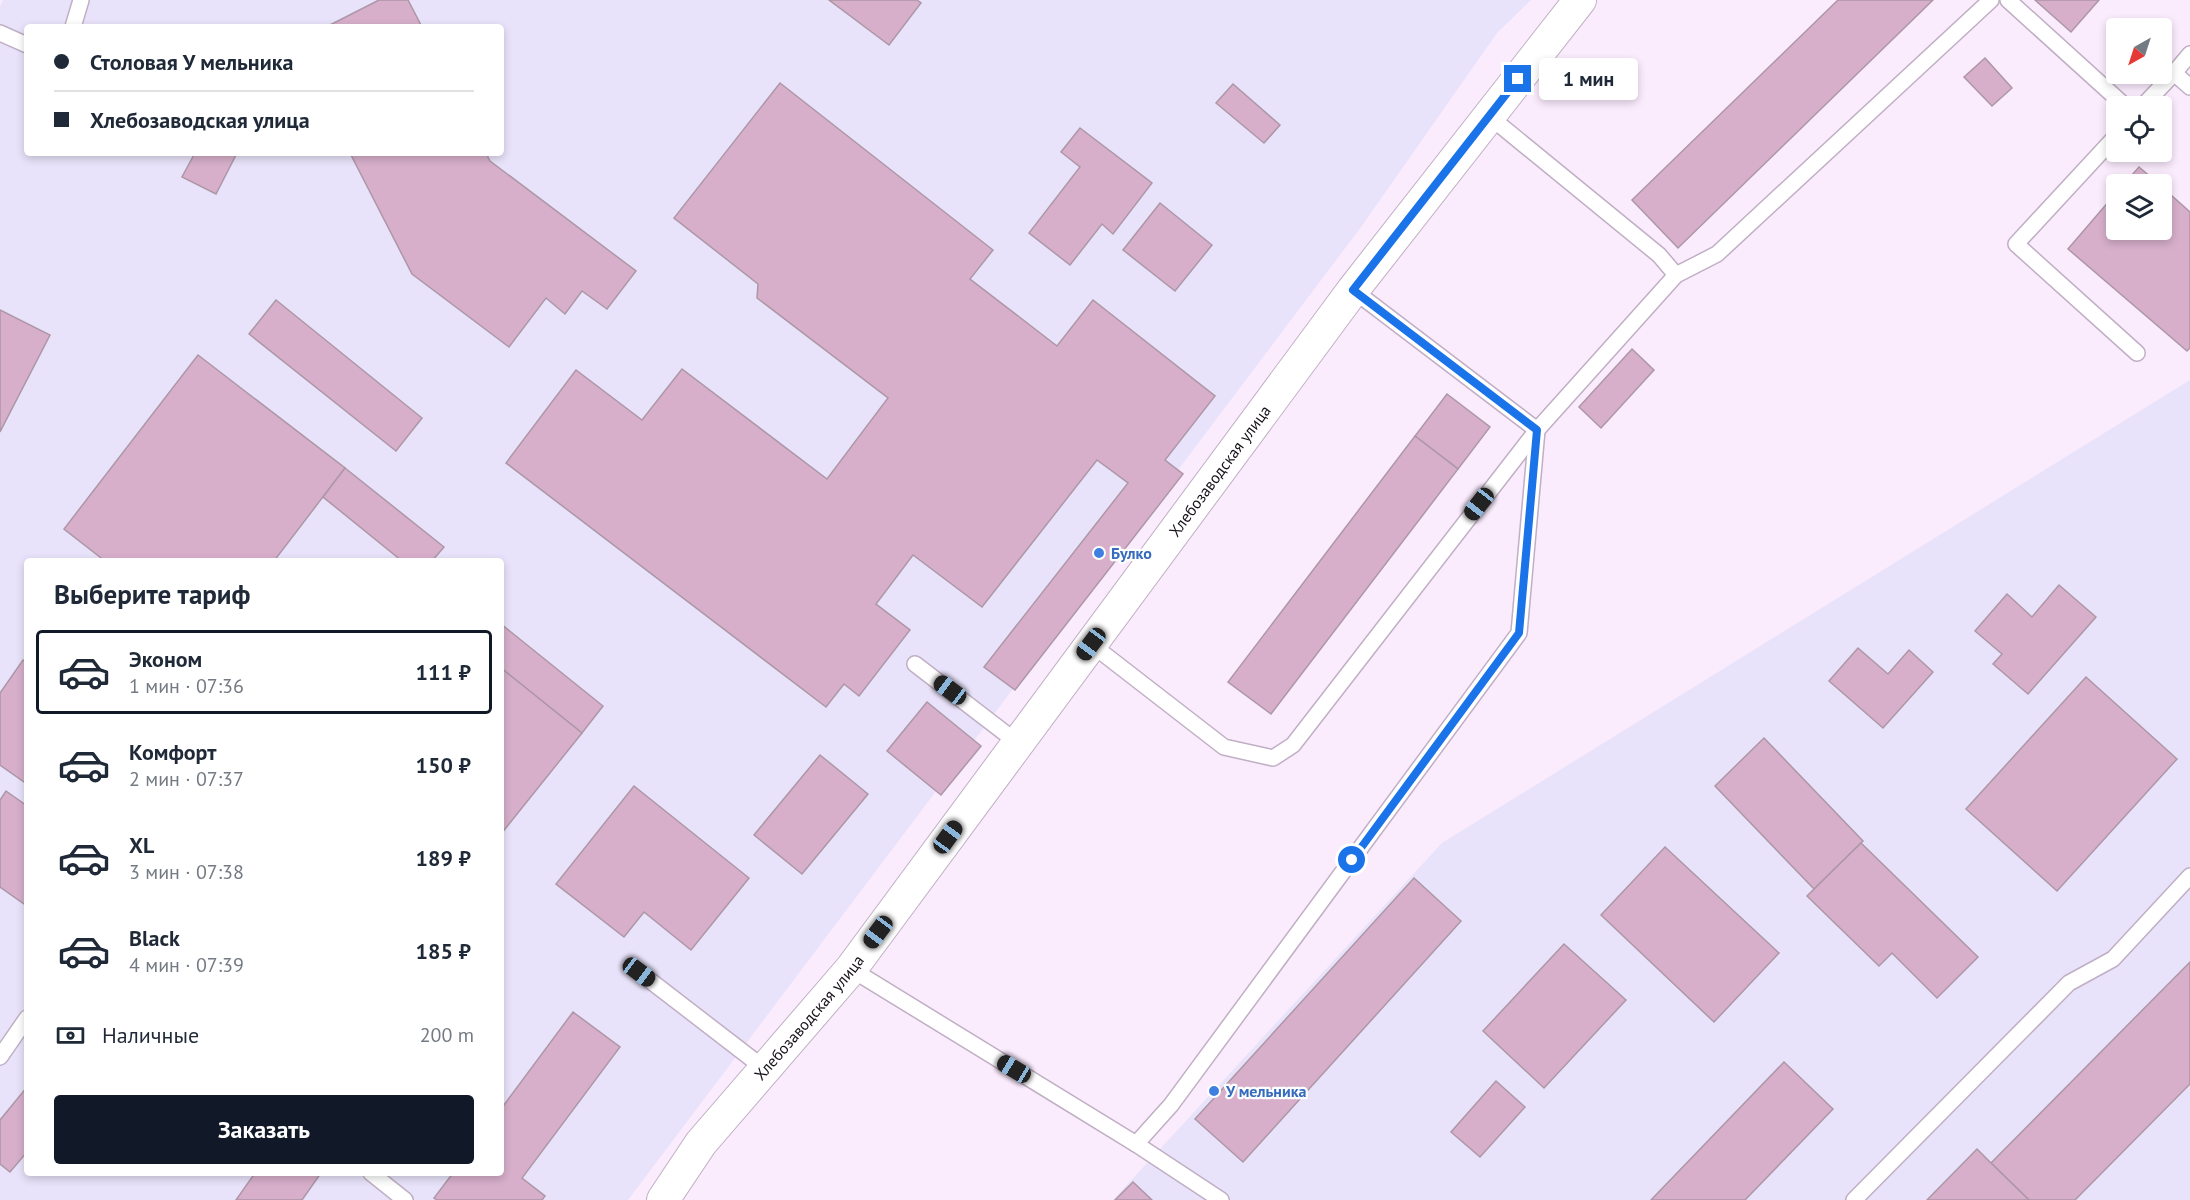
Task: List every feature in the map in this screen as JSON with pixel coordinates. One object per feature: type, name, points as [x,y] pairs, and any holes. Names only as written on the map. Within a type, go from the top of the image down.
[{"type":"street","name":"Хлебозаводская улица","points":[[663,1200],[701,1143],[850,969],[1353,290],[1580,0]]},
{"type":"lane","points":[[74,24],[81,0]]},
{"type":"lane","points":[[1091,644],[1224,747],[1273,758],[1293,746],[1537,430],[1676,275],[1717,254],[1991,0]]},
{"type":"lane","points":[[2008,0],[2114,96]]},
{"type":"lane","points":[[0,33],[24,44]]},
{"type":"lane","points":[[2152,96],[2190,54]]},
{"type":"lane","points":[[2174,73],[2190,87]]},
{"type":"lane","points":[[1489,116],[1659,255],[1676,275]]},
{"type":"lane","points":[[2106,147],[2016,243],[2137,353]]},
{"type":"lane","points":[[1353,290],[1537,430]]},
{"type":"lane","points":[[1136,1144],[1172,1105],[1519,633],[1537,430]]},
{"type":"lane","points":[[915,664],[1018,743]]},
{"type":"lane","points":[[1854,1200],[2069,983],[2113,959],[2190,876]]},
{"type":"lane","points":[[850,969],[1136,1144],[1221,1200]]},
{"type":"lane","points":[[639,972],[765,1069]]},
{"type":"lane","points":[[0,1057],[24,1022]]},
{"type":"lane","points":[[374,1176],[405,1200]]},
{"type":"shaded area","points":[[3,0],[1531,0],[1497,33],[1361,227],[628,1200],[0,1200],[0,6]]},
{"type":"shaded area","points":[[2190,380],[2190,1200],[1113,1200],[1442,843]]},
{"type":"building","points":[[379,0],[408,0],[420,24],[332,24]]},
{"type":"building","points":[[829,0],[917,0],[921,3],[889,45]]},
{"type":"building","points":[[1838,0],[1933,0],[1678,248],[1632,200]]},
{"type":"building","points":[[2035,0],[2099,0],[2071,32]]},
{"type":"building","points":[[1985,58],[2012,88],[1992,106],[1964,77]]},
{"type":"building","points":[[780,83],[993,250],[970,279],[1057,346],[1093,300],[1215,396],[1165,460],[1183,474],[1015,690],[984,667],[1128,483],[1097,460],[982,607],[913,555],[876,604],[910,630],[859,696],[844,684],[826,707],[506,463],[576,370],[642,420],[682,369],[827,479],[888,398],[757,298],[758,284],[674,218]]},
{"type":"building","points":[[1233,84],[1280,125],[1264,143],[1216,103]]},
{"type":"building","points":[[1080,128],[1152,183],[1113,234],[1102,224],[1070,265],[1029,233],[1080,167],[1061,152]]},
{"type":"building","points":[[193,156],[235,156],[216,194],[182,177]]},
{"type":"building","points":[[352,156],[488,156],[490,161],[636,271],[607,309],[582,291],[565,314],[546,298],[509,347],[412,274]]},
{"type":"building","points":[[2139,167],[2147,174],[2133,174]]},
{"type":"building","points":[[2172,196],[2190,212],[2190,348],[2187,351],[2068,249],[2106,205],[2106,240],[2172,240]]},
{"type":"building","points":[[1160,203],[1212,245],[1175,291],[1123,250]]},
{"type":"building","points":[[276,300],[422,418],[396,451],[249,334]]},
{"type":"building","points":[[0,310],[50,335],[0,432]]},
{"type":"building","points":[[1632,349],[1654,370],[1601,428],[1579,407]]},
{"type":"building","points":[[198,355],[345,468],[276,558],[101,558],[64,529]]},
{"type":"building","points":[[1447,394],[1490,427],[1458,469],[1415,436]]},
{"type":"building","points":[[1415,436],[1458,469],[1271,714],[1228,682]]},
{"type":"building","points":[[345,468],[444,547],[435,558],[398,558],[323,497]]},
{"type":"building","points":[[2059,585],[2096,617],[2028,694],[1993,664],[2002,654],[1975,631],[2007,594],[2032,617]]},
{"type":"building","points":[[504,626],[603,706],[582,733],[504,670]]},
{"type":"building","points":[[1858,648],[1888,674],[1909,650],[1933,672],[1883,728],[1829,681]]},
{"type":"building","points":[[23,660],[24,782],[0,765],[0,693]]},
{"type":"building","points":[[504,670],[582,733],[504,830]]},
{"type":"building","points":[[2086,677],[2177,759],[2057,891],[1966,809]]},
{"type":"building","points":[[927,702],[981,746],[941,795],[887,751]]},
{"type":"building","points":[[1764,738],[1863,841],[1814,889],[1715,786]]},
{"type":"building","points":[[820,755],[868,794],[802,874],[754,835]]},
{"type":"building","points":[[634,786],[749,878],[691,950],[644,912],[624,937],[556,884]]},
{"type":"building","points":[[6,791],[24,804],[24,904],[0,887],[0,800]]},
{"type":"building","points":[[1861,843],[1978,957],[1937,998],[1892,953],[1879,966],[1807,896]]},
{"type":"building","points":[[1665,847],[1779,953],[1714,1022],[1601,915]]},
{"type":"building","points":[[1414,878],[1461,921],[1243,1162],[1195,1119]]},
{"type":"building","points":[[1564,944],[1626,1000],[1544,1088],[1483,1031]]},
{"type":"building","points":[[2190,962],[2190,1084],[2075,1200],[2029,1200],[1991,1163]]},
{"type":"building","points":[[573,1012],[620,1047],[522,1178],[545,1196],[542,1200],[437,1200],[434,1198],[451,1176],[504,1176],[504,1105]]},
{"type":"building","points":[[1784,1062],[1833,1109],[1745,1200],[1651,1200]]},
{"type":"building","points":[[1496,1081],[1525,1107],[1480,1157],[1451,1132]]},
{"type":"building","points":[[24,1091],[24,1156],[10,1172],[0,1164],[0,1120]]},
{"type":"building","points":[[1977,1149],[1991,1163],[2029,1200],[1927,1200]]},
{"type":"building","points":[[253,1176],[319,1176],[302,1200],[236,1200]]},
{"type":"building","points":[[1133,1182],[1152,1200],[1115,1200]]},
{"type":"place","name":"Булко","points":[[1099,553]]},
{"type":"place","name":"У мельника","points":[[1214,1091]]},
{"type":"route","points":[[1352,860],[1519,633],[1537,430],[1353,290],[1518,79]]}]
